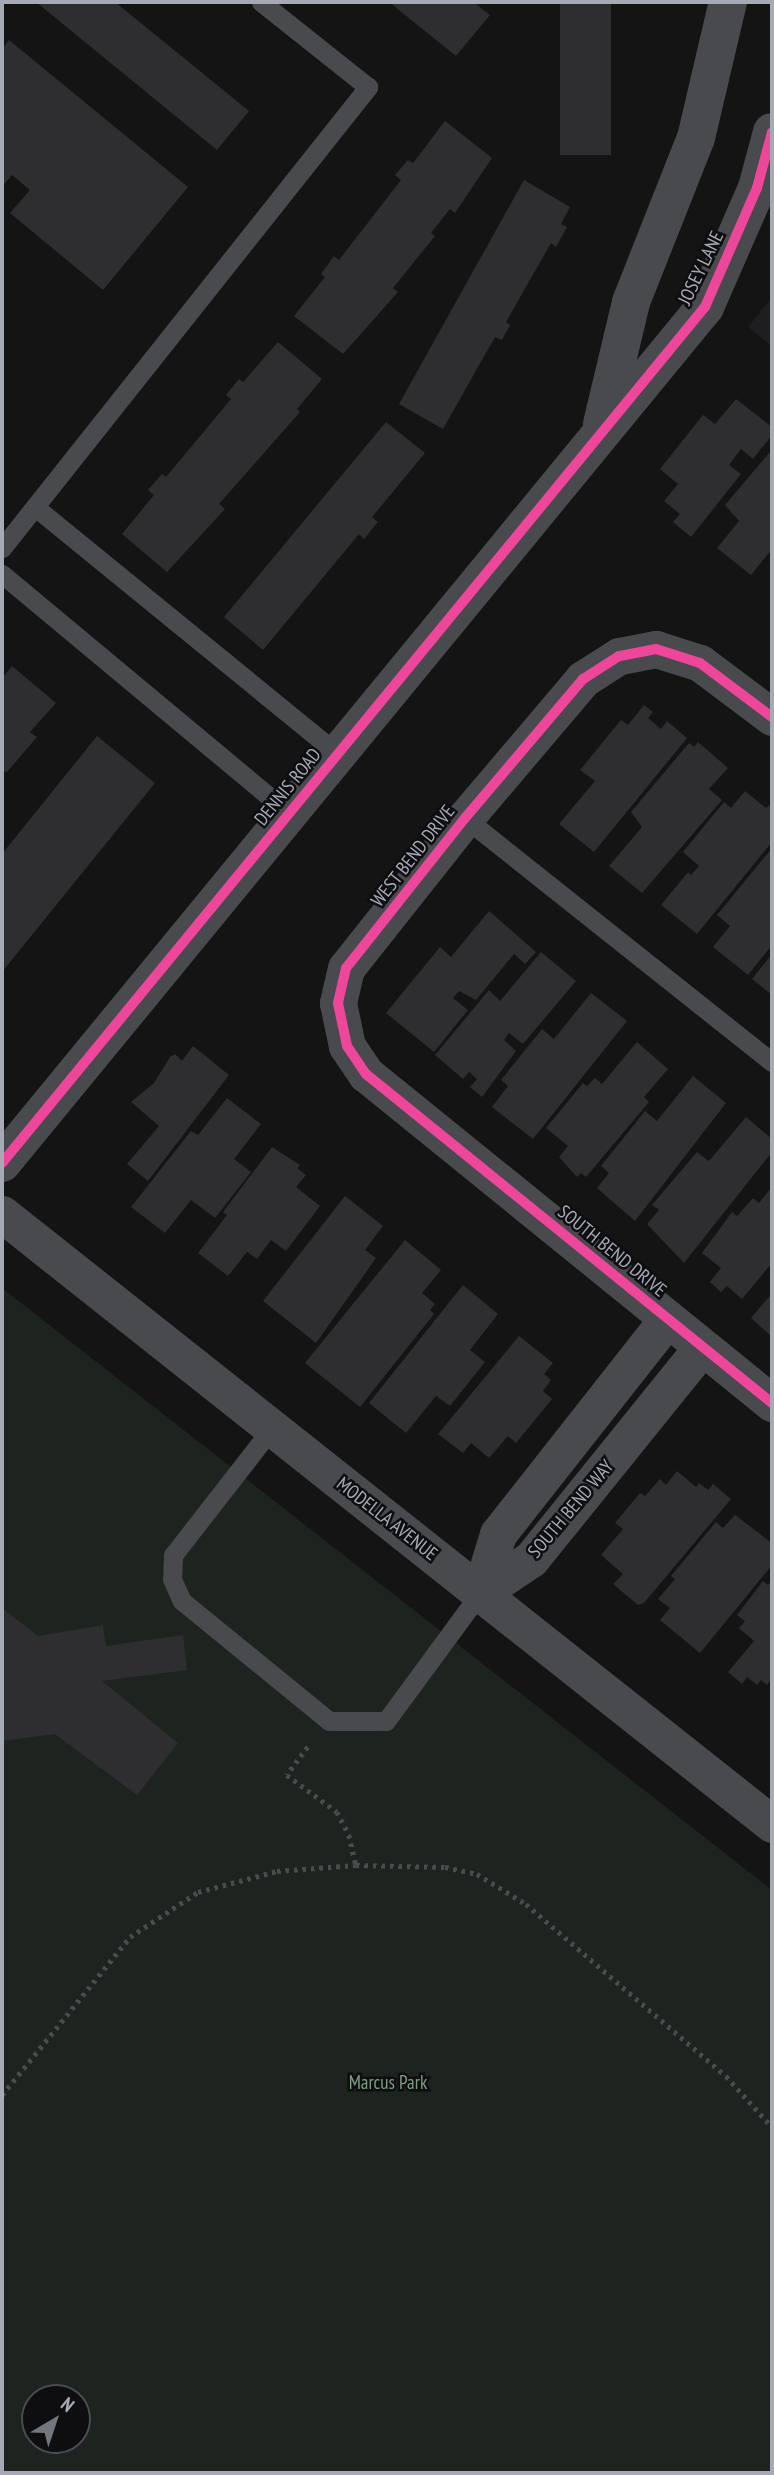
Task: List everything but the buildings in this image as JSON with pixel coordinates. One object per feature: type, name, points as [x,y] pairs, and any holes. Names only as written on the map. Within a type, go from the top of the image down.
[{"type":"street","points":[[600,432],[631,302],[696,138],[728,2]]},
{"type":"street","name":"JOSEY LANE","points":[[600,432],[705,307],[765,183],[772,132]]},
{"type":"street","name":"DENNIS ROAD","points":[[2,1163],[600,432]]},
{"type":"street","name":"WEST BEND DRIVE","points":[[430,1126],[366,1074],[347,1046],[338,1003],[346,968],[465,817],[583,679],[619,656],[656,649],[700,663],[772,717]]},
{"type":"street","name":"SOUTH BEND DRIVE","points":[[430,1126],[772,1403]]},
{"type":"street","name":"MODELLA AVENUE","points":[[2,1214],[772,1824]]},
{"type":"street","name":"SOUTH BEND WAY","points":[[480,1593],[498,1534],[667,1319]]},
{"type":"street","name":"SOUTH BEND WAY","points":[[480,1593],[531,1559],[702,1347]]},
{"type":"lane","points":[[2,548],[368,88],[261,2]]},
{"type":"lane","points":[[35,506],[338,754]]},
{"type":"lane","points":[[2,574],[289,813]]},
{"type":"lane","points":[[465,817],[772,1062]]},
{"type":"lane","points":[[272,1429],[173,1555],[172,1579],[182,1601],[329,1721],[386,1721],[480,1593]]},
{"type":"path","points":[[287,1775],[337,1812],[349,1835],[356,1864]]},
{"type":"path","points":[[2,2095],[99,1970],[130,1937],[169,1908],[228,1882],[277,1871],[356,1864],[445,1867],[502,1887],[726,2076],[772,2127]]},
{"type":"shaded area","points":[[772,297],[772,346],[748,327]]},
{"type":"green space","name":"Marcus Park","points":[[2,1288],[772,1890],[772,2473],[2,2473]]},
{"type":"cycle path","points":[[2,1163],[705,307],[757,188],[772,132]]},
{"type":"cycle path","points":[[772,717],[700,663],[656,649],[619,656],[583,679],[465,818],[346,968],[338,1003],[347,1046],[366,1074],[772,1403]]}]
